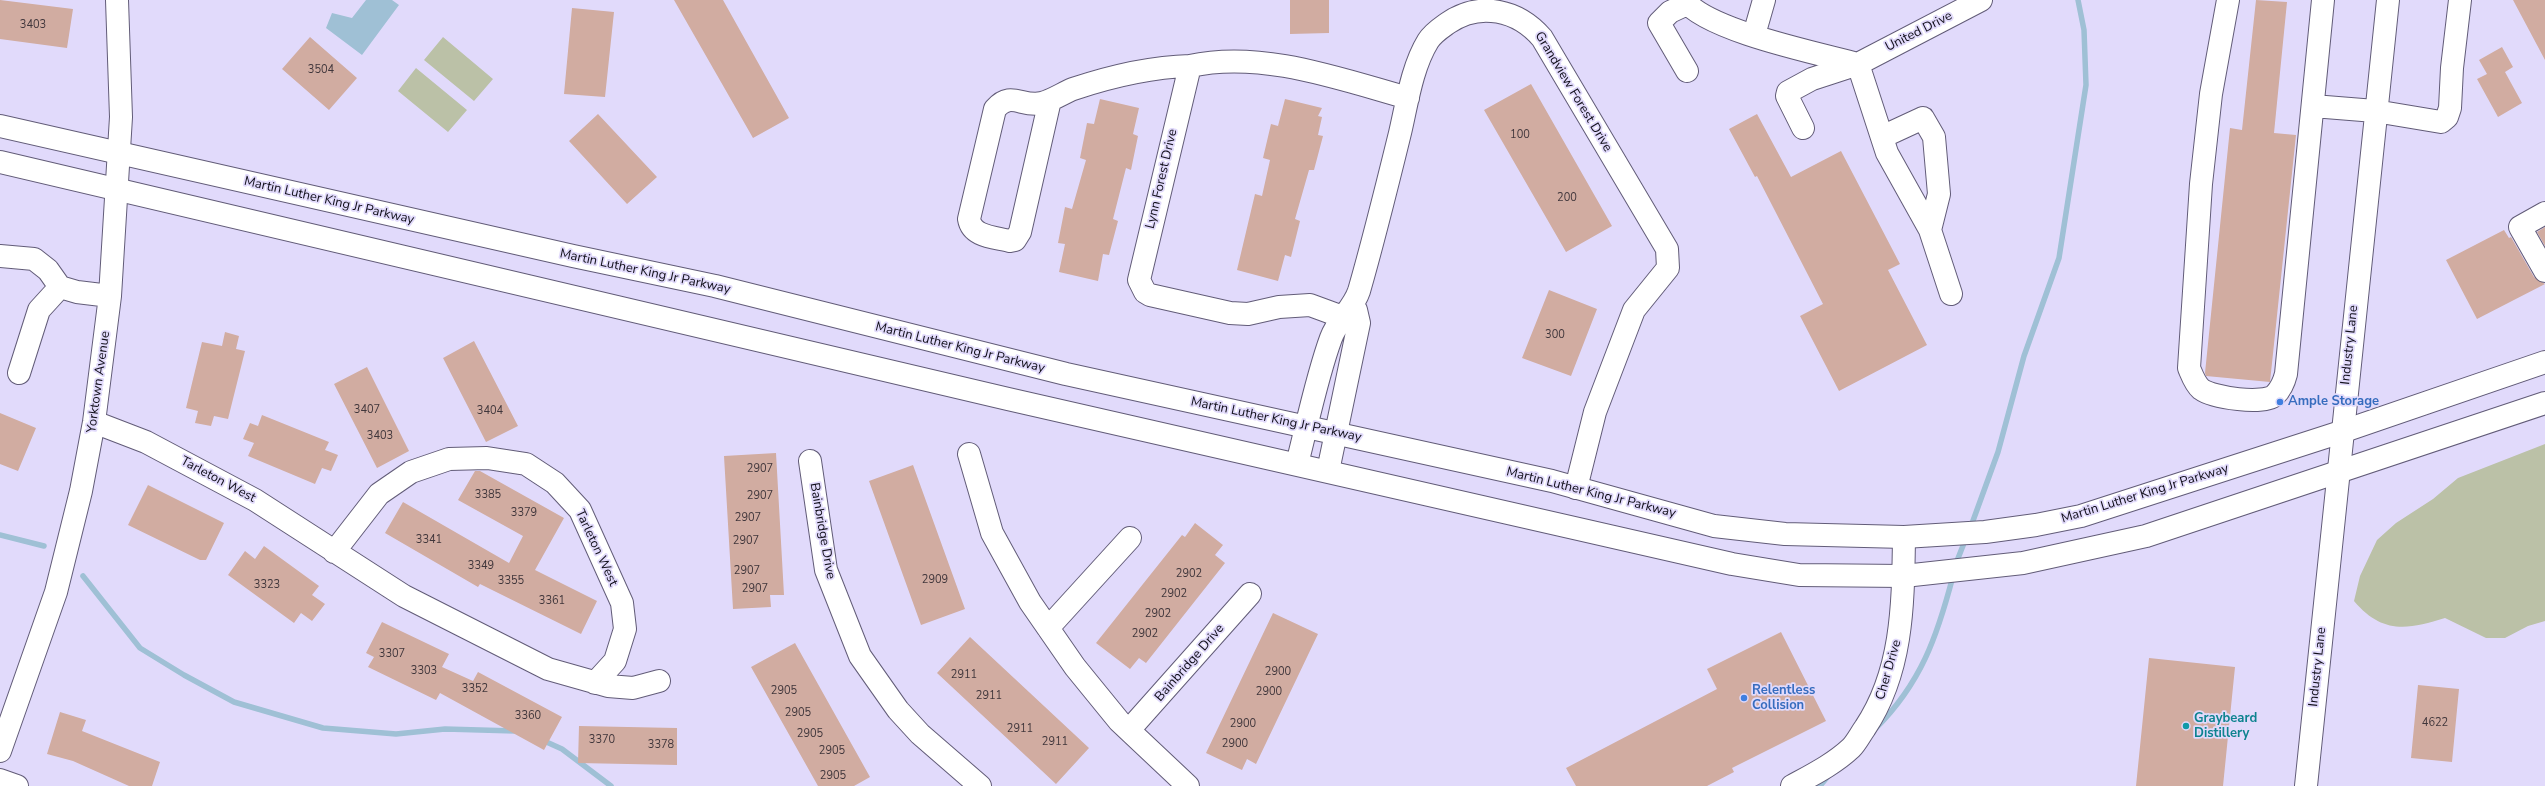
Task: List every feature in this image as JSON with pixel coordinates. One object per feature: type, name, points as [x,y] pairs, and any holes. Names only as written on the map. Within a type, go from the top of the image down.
[{"type":"street","name":"Yorktown Avenue","points":[[0,751],[56,592],[81,491],[94,422],[110,296],[117,188],[117,154],[121,116],[121,78],[117,0]]},
{"type":"street","points":[[1754,35],[1764,0]]},
{"type":"street","name":"United Drive","points":[[1803,128],[1787,96],[1788,92],[1812,79],[1858,64],[1981,0]]},
{"type":"street","points":[[2228,0],[2211,94],[2201,184],[2189,368],[2200,389],[2213,395],[2260,401],[2274,396],[2283,385],[2286,374],[2323,0]]},
{"type":"street","name":"Industry Lane","points":[[2306,786],[2341,432],[2388,0]]},
{"type":"street","points":[[2313,106],[2376,111],[2441,122],[2447,117],[2450,108],[2452,68],[2460,0]]},
{"type":"street","points":[[1686,71],[1659,23],[1670,12],[1685,2],[1706,18],[1754,35],[1858,64],[1887,153],[1930,230],[1951,294]]},
{"type":"street","name":"Grandview Forest Drive","points":[[1328,471],[1336,432],[1352,314],[1372,247],[1408,98],[1423,50],[1429,39],[1452,20],[1469,12],[1489,10],[1504,12],[1532,26],[1542,38],[1667,249],[1668,268],[1634,310],[1606,383],[1595,412],[1576,488]]},
{"type":"street","points":[[1050,100],[1020,232],[1015,240],[1010,241],[976,233],[970,227],[969,219],[995,109],[1001,102],[1009,99],[1033,104],[1050,100],[1111,76],[1159,66],[1190,66],[1203,63],[1240,63],[1302,68],[1408,98]]},
{"type":"street","name":"Lynn Forest Drive","points":[[1190,66],[1139,280],[1141,287],[1150,295],[1230,313],[1248,314],[1310,304],[1352,314]]},
{"type":"street","points":[[1882,137],[1923,118],[1934,137],[1939,194],[1930,230]]},
{"type":"street","name":"Martin Luther King Jr Parkway","points":[[0,126],[117,154],[715,286],[1029,365],[1336,432],[1576,488],[1714,526],[1785,534],[1904,537],[1985,532],[2036,525],[2081,516],[2341,432],[2545,362]]},
{"type":"street","points":[[0,162],[117,188],[1000,397],[1732,564],[1799,575],[1866,577],[1904,576],[2023,563],[2087,551],[2146,536],[2545,403]]},
{"type":"street","points":[[2545,213],[2520,227],[2545,271]]},
{"type":"street","points":[[0,256],[34,259],[48,270],[60,287],[76,292],[110,296]]},
{"type":"street","points":[[19,373],[39,310],[60,287]]},
{"type":"street","name":"Grandview Forest Drive","points":[[1297,464],[1331,338],[1352,314]]},
{"type":"street","name":"Tarleton West","points":[[94,422],[146,442],[248,496],[404,596],[548,669],[608,686],[633,688],[659,681]]},
{"type":"street","points":[[969,454],[992,533],[1030,602],[1074,667],[1129,730],[1184,785]]},
{"type":"street","name":"Tarleton West","points":[[334,552],[379,494],[411,472],[449,459],[487,458],[526,464],[555,483],[580,510],[622,603],[625,629],[615,661],[595,683]]},
{"type":"street","name":"Bainbridge Drive","points":[[810,461],[826,570],[860,656],[894,704],[920,734],[980,786]]},
{"type":"street","name":"Cher Drive","points":[[1792,786],[1831,764],[1852,748],[1879,708],[1887,688],[1899,637],[1904,576],[1904,537]]},
{"type":"street","points":[[1048,628],[1130,538]]},
{"type":"street","name":"Bainbridge Drive","points":[[1129,730],[1250,594]]},
{"type":"street","points":[[0,780],[17,786]]},
{"type":"green space","points":[[443,37],[493,79],[474,101],[424,60]]},
{"type":"green space","points":[[416,68],[467,110],[448,132],[398,91]]},
{"type":"green space","points":[[2545,444],[2545,621],[2528,626],[2505,638],[2486,638],[2445,618],[2407,627],[2385,624],[2364,612],[2354,601],[2360,576],[2377,540],[2396,523],[2433,499],[2458,478]]},
{"type":"water","points":[[366,0],[392,0],[399,5],[362,55],[326,28],[332,13],[352,18]]},
{"type":"building","points":[[0,0],[73,9],[67,48],[0,39]]},
{"type":"building","points":[[674,0],[723,0],[789,118],[753,138]]},
{"type":"building","points":[[1290,0],[1329,0],[1329,33],[1290,34]]},
{"type":"building","points":[[2256,0],[2287,2],[2274,133],[2296,135],[2270,382],[2206,376],[2205,373],[2230,128],[2242,130]]},
{"type":"building","points":[[2513,0],[2545,0],[2545,60]]},
{"type":"building","points":[[572,8],[614,12],[605,97],[564,94]]},
{"type":"building","points":[[310,37],[357,78],[329,110],[282,69]]},
{"type":"building","points":[[2502,47],[2513,67],[2505,72],[2522,103],[2498,117],[2477,79],[2487,74],[2479,60]]},
{"type":"building","points":[[1531,84],[1612,226],[1566,252],[1484,110]]},
{"type":"building","points":[[1100,99],[1139,108],[1133,134],[1138,136],[1131,170],[1126,168],[1113,219],[1118,221],[1109,255],[1103,254],[1098,281],[1059,272],[1065,244],[1058,243],[1065,207],[1072,209],[1086,160],[1080,158],[1087,123],[1094,124]]},
{"type":"building","points":[[1285,99],[1322,108],[1318,116],[1322,117],[1318,135],[1323,136],[1314,170],[1309,170],[1295,219],[1300,221],[1291,257],[1285,255],[1278,281],[1237,270],[1255,194],[1262,196],[1270,160],[1263,158],[1271,124],[1278,126]]},
{"type":"building","points":[[598,114],[657,177],[627,204],[569,141]]},
{"type":"building","points":[[1757,114],[1791,177],[1841,151],[1900,264],[1888,270],[1927,345],[1839,391],[1800,316],[1823,304],[1757,176],[1755,177],[1729,129]]},
{"type":"building","points":[[2545,227],[2545,246],[2537,232]]},
{"type":"building","points":[[2504,230],[2509,238],[2511,237],[2534,277],[2545,284],[2477,319],[2446,260]]},
{"type":"building","points":[[1549,290],[1597,309],[1571,376],[1522,358]]},
{"type":"building","points":[[225,332],[239,336],[236,349],[245,351],[228,419],[214,416],[211,426],[195,423],[198,411],[186,408],[202,342],[222,346]]},
{"type":"building","points":[[474,341],[518,426],[486,442],[443,358]]},
{"type":"building","points":[[367,367],[409,451],[377,468],[334,384]]},
{"type":"building","points":[[0,413],[36,428],[18,471],[0,464]]},
{"type":"building","points":[[262,415],[329,442],[325,450],[338,455],[331,471],[322,468],[315,484],[248,456],[254,443],[243,439],[250,423],[258,426]]},
{"type":"building","points":[[776,453],[784,595],[770,595],[771,607],[733,609],[724,456]]},
{"type":"building","points":[[913,465],[965,609],[921,625],[869,481]]},
{"type":"building","points":[[475,471],[480,471],[564,518],[535,570],[597,601],[581,634],[480,584],[478,587],[385,533],[403,502],[509,563],[523,536],[458,500]]},
{"type":"building","points":[[148,485],[224,523],[206,560],[200,560],[128,525]]},
{"type":"building","points":[[1195,523],[1223,545],[1215,555],[1225,563],[1146,663],[1139,658],[1130,669],[1096,643],[1182,535],[1185,537]]},
{"type":"building","points":[[264,546],[319,586],[312,595],[325,604],[312,621],[301,613],[294,623],[228,575],[245,551],[255,559]]},
{"type":"building","points":[[1273,613],[1318,634],[1256,764],[1247,759],[1242,770],[1206,753]]},
{"type":"building","points":[[382,622],[449,654],[442,667],[473,681],[478,672],[562,717],[544,750],[440,693],[436,700],[368,667],[374,657],[366,653]]},
{"type":"building","points":[[1781,632],[1826,721],[1732,768],[1734,772],[1707,786],[1576,786],[1566,768],[1717,689],[1707,669]]},
{"type":"building","points":[[970,637],[1089,748],[1056,784],[937,673]]},
{"type":"building","points":[[795,643],[870,777],[854,786],[818,786],[751,667]]},
{"type":"building","name":"Graybeard Distillery","points":[[2149,658],[2235,667],[2223,786],[2136,786]]},
{"type":"building","points":[[2418,685],[2459,689],[2452,762],[2411,758]]},
{"type":"building","points":[[60,712],[86,720],[82,731],[160,762],[152,786],[129,786],[73,761],[47,754]]},
{"type":"building","points":[[579,726],[677,728],[677,765],[578,763]]},
{"type":"waterway","points":[[1970,529],[1998,452],[2024,356],[2059,258],[2086,85],[2084,30],[2078,0]]},
{"type":"waterway","points":[[0,535],[44,546]]},
{"type":"waterway","points":[[1955,566],[1966,538]]},
{"type":"waterway","points":[[83,576],[140,648],[184,675],[234,702],[323,728],[396,734],[445,729],[515,731]]},
{"type":"waterway","points":[[1876,728],[1892,711],[1916,676],[1941,619],[1953,576]]},
{"type":"waterway","points":[[542,740],[562,749],[611,786]]},
{"type":"waterway","points":[[1820,786],[1829,775]]},
{"type":"place","name":"Ample Storage","points":[[2280,402]]},
{"type":"place","name":"Relentless Collision","points":[[1744,698]]},
{"type":"place","name":"Graybeard Distillery","points":[[2186,726]]}]
